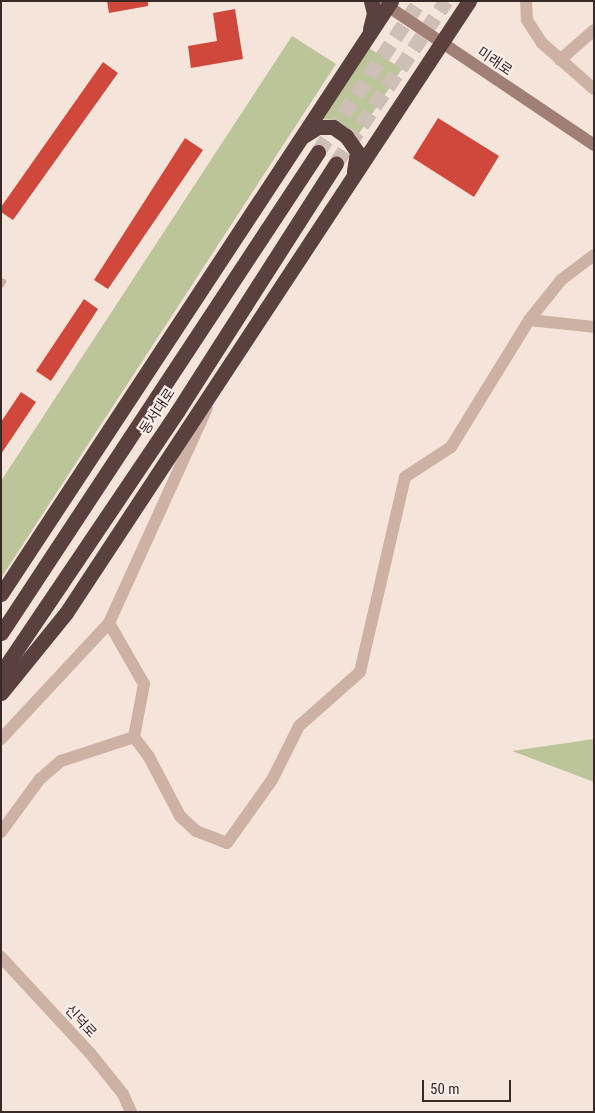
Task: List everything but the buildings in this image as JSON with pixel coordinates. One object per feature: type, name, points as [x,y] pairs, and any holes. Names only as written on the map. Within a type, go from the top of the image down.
[{"type":"highway","points":[[367,35],[374,14],[371,1]]},
{"type":"highway","points":[[1,693],[66,613],[215,390],[469,1]]},
{"type":"highway","points":[[1,594],[367,35],[386,3]]},
{"type":"highway","points":[[298,139],[318,127],[333,128],[346,136],[357,152],[353,176]]},
{"type":"highway","name":"동서대로","points":[[1,633],[318,152]]},
{"type":"highway","name":"동서대로","points":[[1,673],[177,412],[336,163]]},
{"type":"main road","name":"미래로","points":[[386,3],[594,145]]},
{"type":"street","points":[[526,1],[527,20],[560,60],[594,89]]},
{"type":"street","points":[[560,60],[594,30]]},
{"type":"street","points":[[109,623],[144,684],[134,737],[180,816],[196,831],[227,843],[272,780],[300,726],[360,672],[405,478],[451,447],[529,320],[561,280],[594,255]]},
{"type":"street","points":[[529,320],[594,327]]},
{"type":"street","points":[[1,739],[109,623],[215,390]]},
{"type":"street","points":[[1,832],[40,779],[61,761],[134,737]]},
{"type":"street","name":"신덕로","points":[[1,956],[90,1053],[123,1094],[131,1112]]},
{"type":"green space","points":[[292,36],[336,64],[1,578],[1,481]]},
{"type":"green space","points":[[369,48],[402,69],[358,135],[335,120],[319,119],[364,49]]},
{"type":"green space","points":[[594,739],[594,782],[512,751]]},
{"type":"tunnel","points":[[318,152],[420,1]]},
{"type":"tunnel","points":[[336,163],[446,1]]}]
